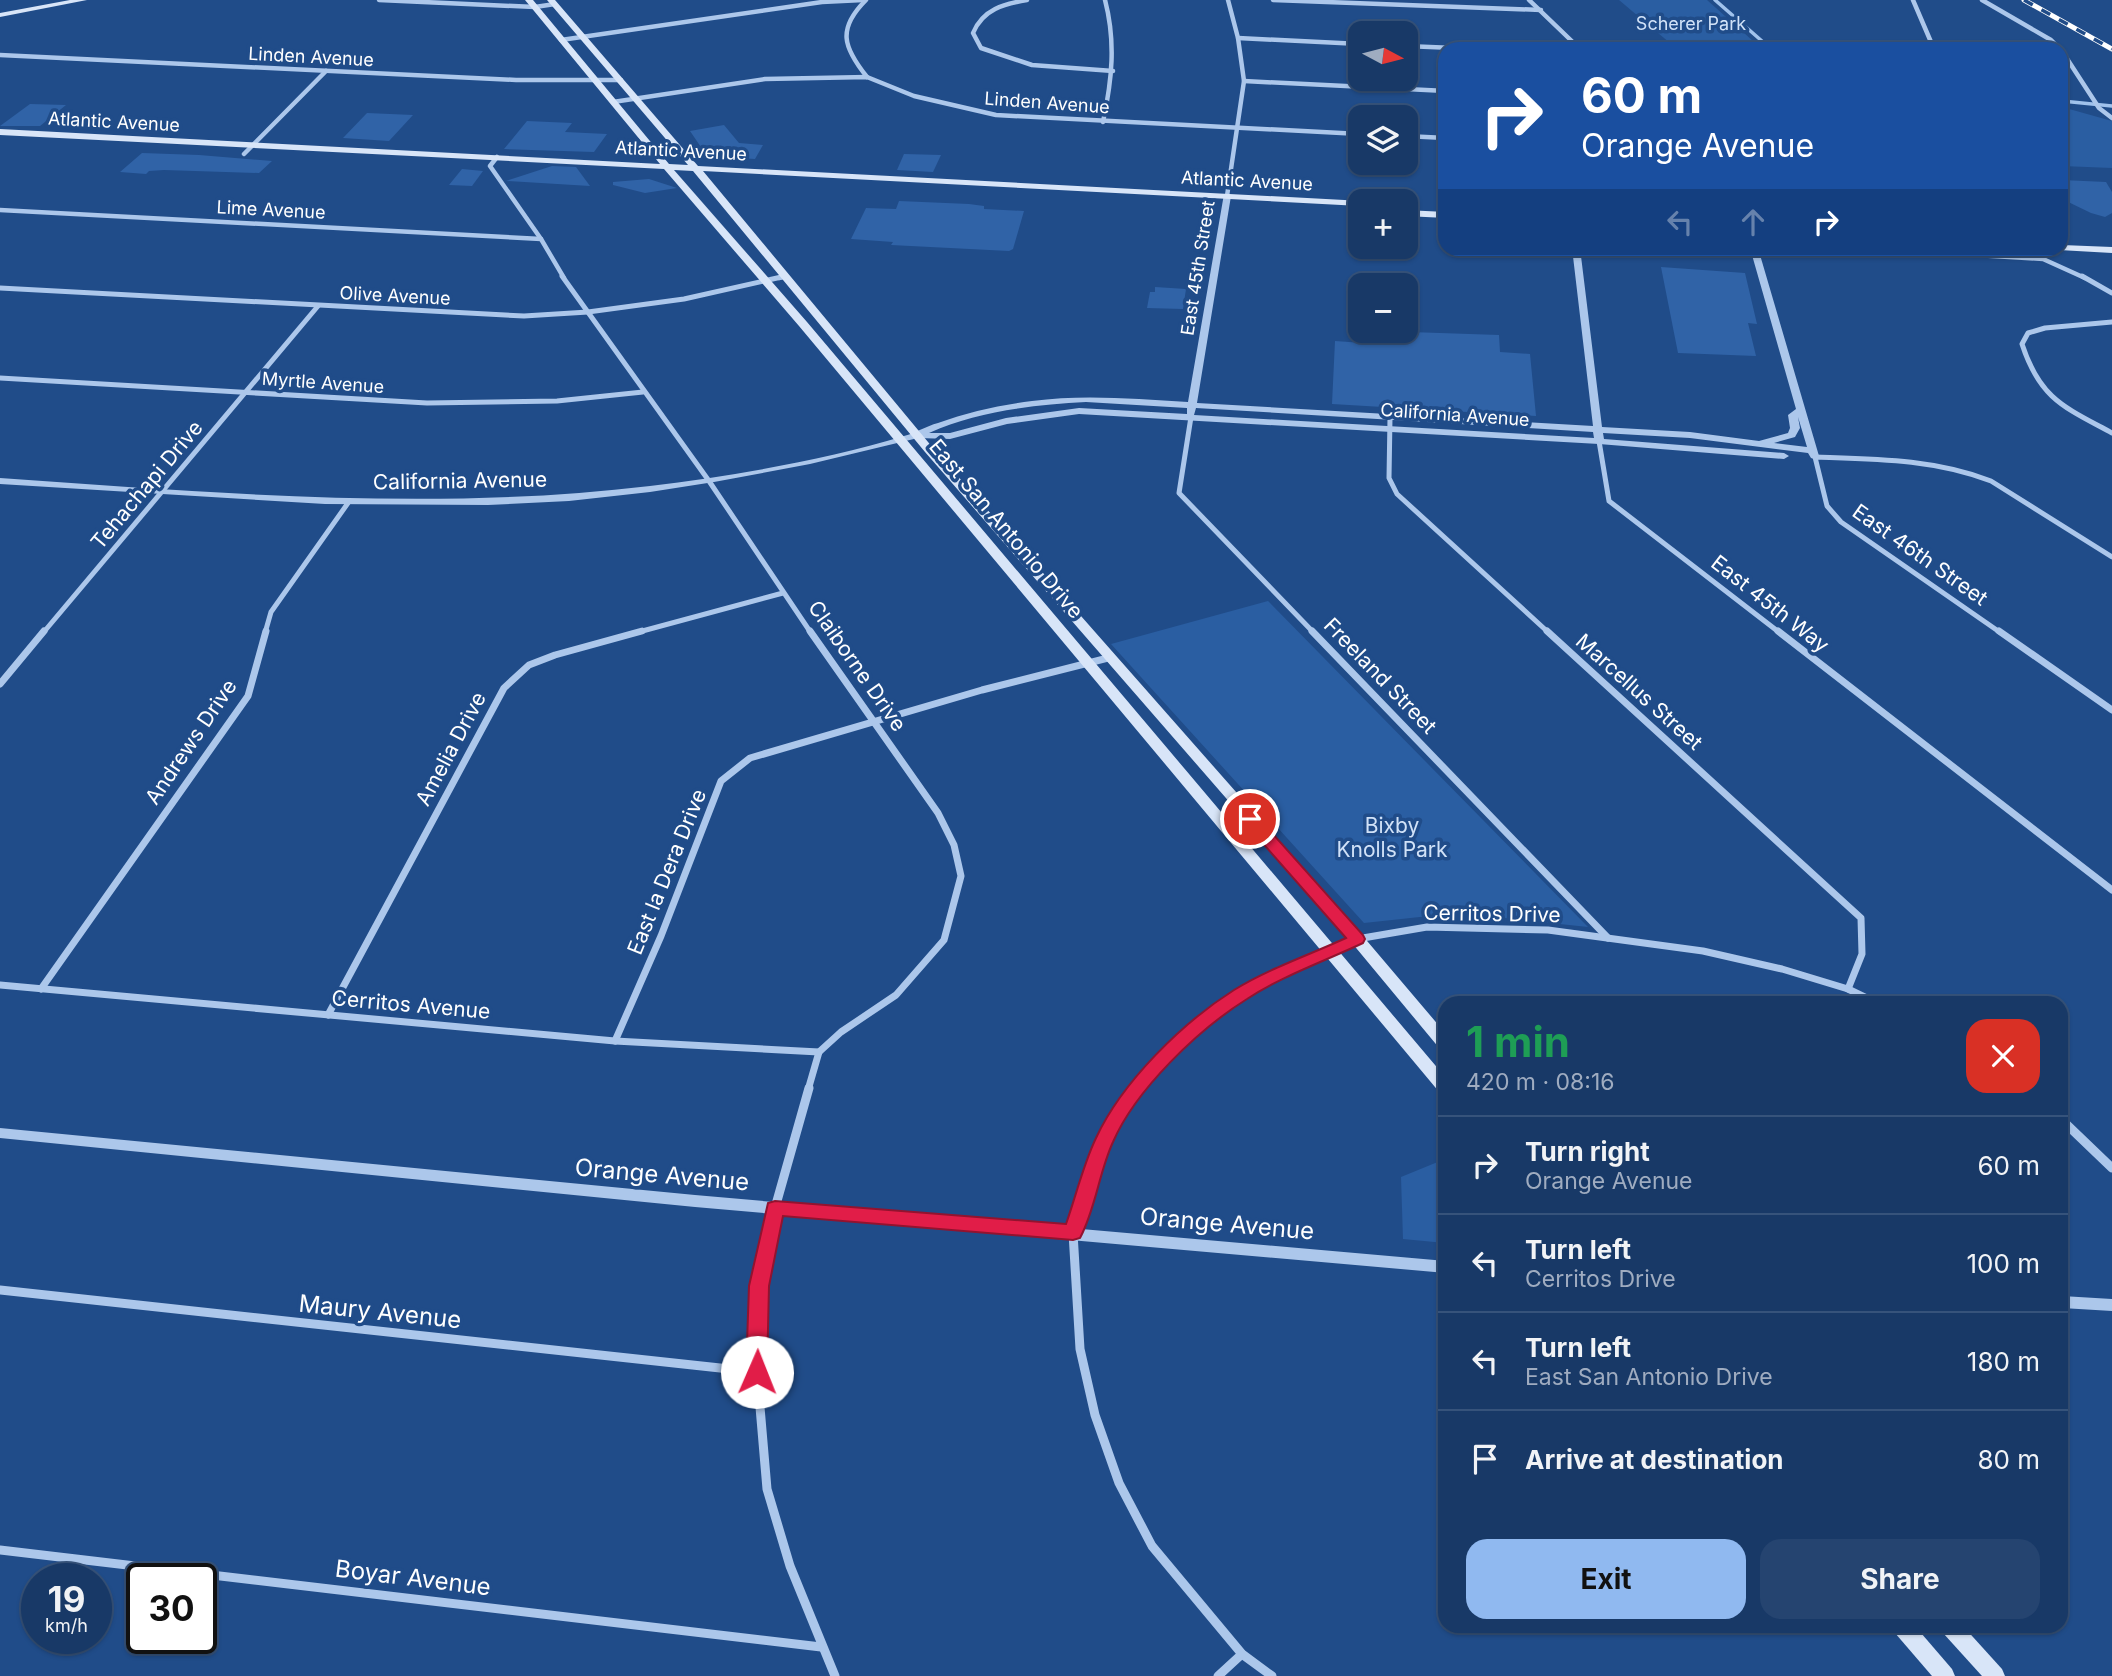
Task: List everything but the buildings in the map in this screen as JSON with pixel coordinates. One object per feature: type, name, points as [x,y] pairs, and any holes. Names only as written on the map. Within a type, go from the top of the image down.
[{"type":"main road","points":[[0,15],[83,0]]},
{"type":"main road","name":"East San Antonio Drive","points":[[553,2],[637,98],[917,436],[1108,658],[1357,939],[1438,1035]]},
{"type":"main road","name":"East San Antonio Drive","points":[[532,3],[665,166],[900,440],[1438,1079]]},
{"type":"main road","name":"Atlantic Avenue","points":[[0,132],[665,166],[696,171],[1226,199],[1348,203]]},
{"type":"main road","name":"Atlantic Avenue","points":[[0,141],[673,174],[696,171]]},
{"type":"main road","name":"Atlantic Avenue","points":[[1226,199],[1348,209]]},
{"type":"main road","points":[[1418,206],[1438,207]]},
{"type":"main road","points":[[1418,214],[1438,215]]},
{"type":"main road","points":[[2068,239],[2112,241]]},
{"type":"main road","points":[[2068,248],[2112,250]]},
{"type":"main road","points":[[1908,1633],[1945,1676]]},
{"type":"main road","points":[[1956,1633],[1995,1676]]},
{"type":"street","points":[[379,0],[553,2]]},
{"type":"street","points":[[561,40],[822,2],[865,0]]},
{"type":"street","points":[[865,0],[848,20],[844,36],[851,58],[867,77]]},
{"type":"street","points":[[1027,0],[993,9],[977,20],[973,33],[981,48],[1032,65],[1113,71]]},
{"type":"street","points":[[1103,122],[1113,71],[1113,31],[1105,0]]},
{"type":"street","name":"East 45th Street","points":[[1191,417],[1244,81],[1238,38],[1228,0]]},
{"type":"street","points":[[1273,0],[1541,10]]},
{"type":"street","points":[[1529,0],[1573,42]]},
{"type":"street","points":[[1913,0],[1931,42]]},
{"type":"street","points":[[1982,0],[2053,42]]},
{"type":"street","points":[[1238,38],[1348,43]]},
{"type":"street","points":[[1418,47],[1438,47]]},
{"type":"street","name":"Linden Avenue","points":[[0,55],[597,82],[621,80]]},
{"type":"street","points":[[2068,62],[2099,108],[2112,118]]},
{"type":"street","points":[[244,154],[326,71]]},
{"type":"street","name":"Linden Avenue","points":[[613,102],[765,79],[867,77],[914,96],[977,112],[1027,119],[1348,133]]},
{"type":"street","points":[[1244,81],[1438,91]]},
{"type":"street","points":[[1418,137],[1438,138]]},
{"type":"street","points":[[489,166],[497,157]]},
{"type":"street","name":"Claiborne Drive","points":[[489,166],[643,392],[709,481],[783,593],[875,721],[938,814],[954,845],[961,876],[944,940],[895,995],[841,1032],[818,1052]]},
{"type":"street","name":"Lime Avenue","points":[[0,210],[541,239]]},
{"type":"street","name":"East 45th Way","points":[[1577,256],[1598,436],[1609,501],[2112,890]]},
{"type":"street","name":"East 46th Street","points":[[1756,256],[1827,506],[1841,522],[2112,710]]},
{"type":"street","points":[[1993,256],[2043,259],[2068,268],[2112,293]]},
{"type":"street","name":"Olive Avenue","points":[[0,288],[495,315],[588,312],[684,299],[786,276]]},
{"type":"street","name":"Tehachapi Drive","points":[[0,684],[318,306]]},
{"type":"street","points":[[2112,322],[2045,328],[2028,333],[2021,344],[2036,379],[2044,389],[2063,405],[2112,433]]},
{"type":"street","name":"Myrtle Avenue","points":[[0,377],[392,402],[517,405],[586,401],[643,392]]},
{"type":"street","name":"California Avenue","points":[[917,436],[939,425],[1002,409],[1055,401],[1110,400],[1933,463],[1973,473],[1991,481],[2112,557]]},
{"type":"street","points":[[1754,444],[1792,435],[1796,428],[1793,415],[1800,410]]},
{"type":"street","name":"California Avenue","points":[[0,481],[348,503],[499,502],[593,496],[709,481],[917,436],[950,436],[1006,421],[1067,412],[1390,423]]},
{"type":"street","name":"Freeland Street","points":[[1191,417],[1179,493],[1609,939]]},
{"type":"street","name":"Marcellus Street","points":[[1390,423],[1389,478],[1397,494],[1861,918],[1863,954],[1848,989]]},
{"type":"street","name":"California Avenue","points":[[1598,436],[1690,435],[1814,454]]},
{"type":"street","name":"Andrews Drive","points":[[41,989],[248,696],[271,612],[348,503]]},
{"type":"street","name":"Amelia Drive","points":[[328,1015],[503,688],[529,665],[555,655],[783,593]]},
{"type":"street","name":"East la Dera Drive","points":[[615,1041],[662,936],[721,781],[750,758],[1108,658]]},
{"type":"street","name":"Cerritos Drive","points":[[1073,1233],[1104,1139],[1137,1089],[1169,1052],[1206,1018],[1242,993],[1357,939],[1427,927],[1548,930],[1703,951],[1782,969],[1862,996]]},
{"type":"street","name":"Cerritos Avenue","points":[[0,985],[615,1041],[818,1052]]},
{"type":"street","points":[[818,1052],[775,1208],[759,1286],[757,1372],[767,1489],[790,1566],[835,1676]]},
{"type":"street","points":[[2068,1125],[2112,1168]]},
{"type":"street","name":"Orange Avenue","points":[[0,1133],[775,1208],[1438,1266]]},
{"type":"street","points":[[1073,1233],[1080,1349],[1095,1415],[1119,1483],[1152,1546],[1242,1654],[1272,1676]]},
{"type":"street","name":"Maury Avenue","points":[[0,1290],[757,1372]]},
{"type":"street","points":[[2068,1302],[2112,1305]]},
{"type":"street","name":"Boyar Avenue","points":[[0,1550],[821,1647]]},
{"type":"street","points":[[1217,1676],[1242,1654]]},
{"type":"green space","name":"Scherer Park","points":[[1619,0],[1707,0],[1754,42],[1669,42]]},
{"type":"green space","points":[[2068,109],[2112,121],[2112,168],[2068,166]]},
{"type":"green space","name":"Bixby Knolls Park","points":[[1268,601],[1588,927],[1457,913],[1364,923],[1111,644]]},
{"type":"green space","points":[[1438,1162],[1438,1242],[1403,1239],[1401,1177]]},
{"type":"waterway","points":[[1715,0],[1763,42]]},
{"type":"waterway","points":[[2068,102],[2112,106]]},
{"type":"railway","points":[[2024,0],[2112,49]]},
{"type":"route","points":[[757,1372],[759,1286],[775,1208],[1073,1233],[1104,1139],[1137,1089],[1169,1052],[1206,1018],[1242,993],[1357,939],[1250,819]]}]
